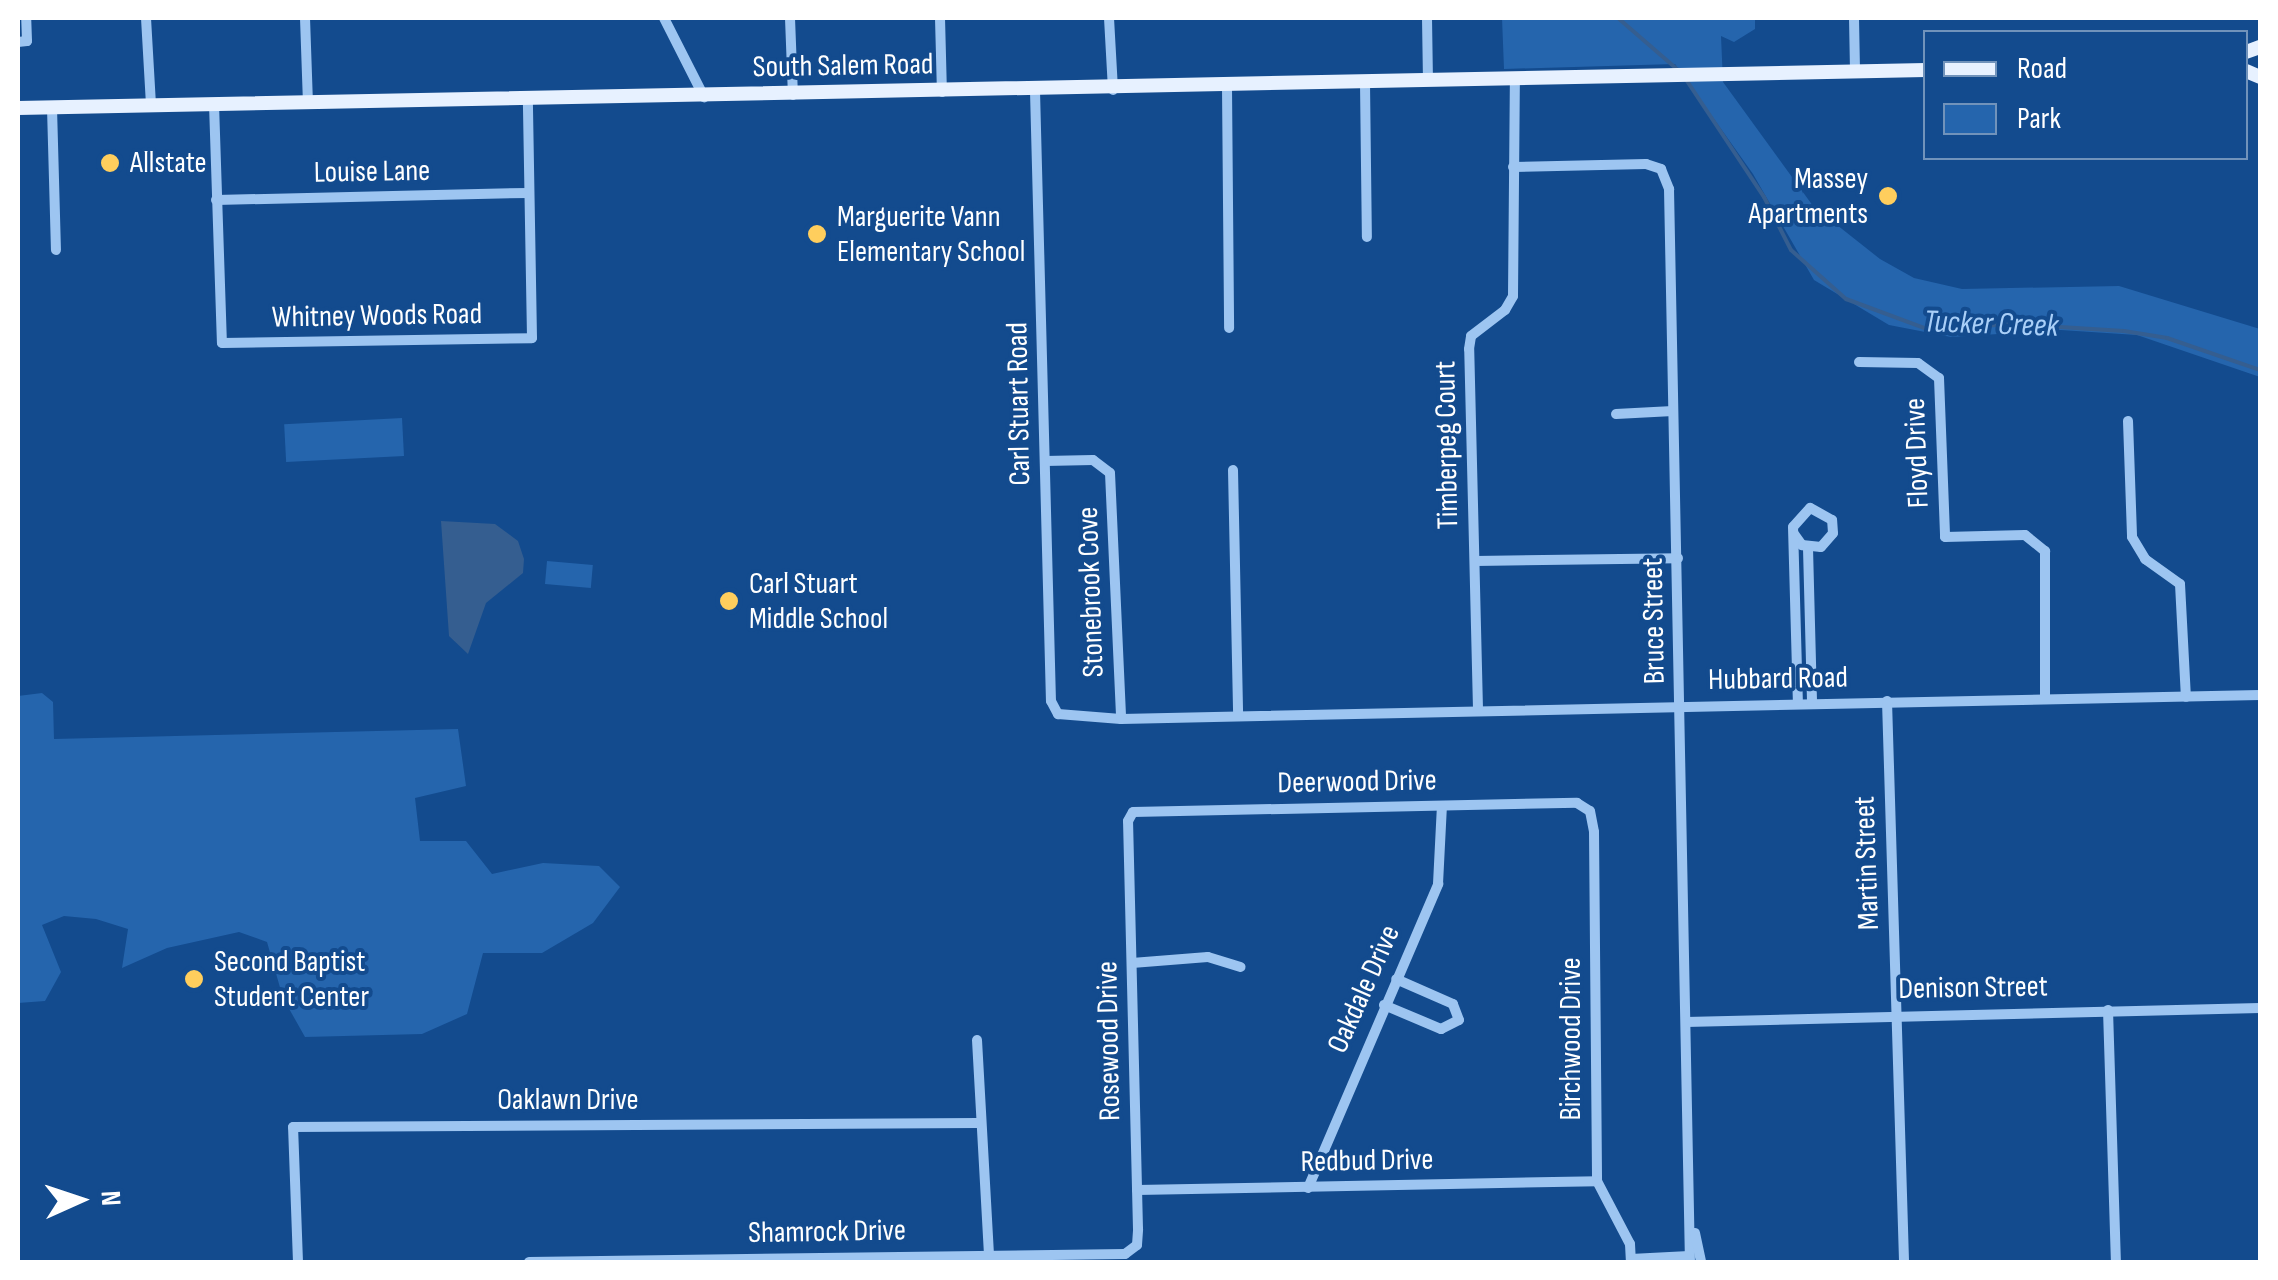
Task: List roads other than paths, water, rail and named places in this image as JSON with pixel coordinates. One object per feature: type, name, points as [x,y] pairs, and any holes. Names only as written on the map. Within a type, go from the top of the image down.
[{"type":"main road","name":"South Salem Road","points":[[18,108],[528,102],[1923,70]]},
{"type":"street","points":[[18,42],[27,41],[26,18]]},
{"type":"street","points":[[146,18],[151,106]]},
{"type":"street","points":[[305,18],[308,105]]},
{"type":"street","points":[[664,18],[704,97]]},
{"type":"street","points":[[790,18],[793,95]]},
{"type":"street","points":[[940,18],[942,92]]},
{"type":"street","points":[[1110,18],[1113,90]]},
{"type":"street","points":[[1426,18],[1428,81]]},
{"type":"street","points":[[1854,18],[1856,70]]},
{"type":"street","name":"Timberpeg Court","points":[[1478,709],[1469,349],[1470,336],[1505,310],[1513,296],[1515,80]]},
{"type":"street","points":[[1365,83],[1367,237]]},
{"type":"street","points":[[1226,87],[1229,328]]},
{"type":"street","name":"Carl Stuart Road","points":[[1036,91],[1051,701],[1058,714]]},
{"type":"street","points":[[528,102],[529,193]]},
{"type":"street","points":[[214,104],[216,200]]},
{"type":"street","points":[[52,108],[56,250]]},
{"type":"street","name":"Bruce Street","points":[[1513,166],[1646,164],[1667,178],[1693,1223],[1689,1260]]},
{"type":"street","name":"Louise Lane","points":[[216,200],[529,193]]},
{"type":"street","name":"Whitney Woods Road","points":[[216,200],[222,343],[532,338],[529,193]]},
{"type":"street","name":"Floyd Drive","points":[[1859,362],[1918,363],[1939,378],[1945,537],[2025,535],[2045,551],[2045,698]]},
{"type":"street","points":[[1616,414],[1673,411]]},
{"type":"street","points":[[2128,421],[2132,537],[2145,559],[2180,584],[2186,697]]},
{"type":"street","name":"Stonebrook Cove","points":[[1045,461],[1092,460],[1110,473],[1120,719]]},
{"type":"street","points":[[1233,470],[1238,716]]},
{"type":"street","points":[[1798,704],[1794,534],[1804,510],[1828,514],[1831,539],[1808,548]]},
{"type":"street","points":[[1794,534],[1808,548],[1812,704]]},
{"type":"street","points":[[1474,561],[1678,558]]},
{"type":"street","name":"Hubbard Road","points":[[1058,714],[1120,719],[2260,695]]},
{"type":"street","name":"Martin Street","points":[[1887,701],[1904,1262]]},
{"type":"street","name":"Deerwood Drive","points":[[1128,821],[1133,812],[1148,809],[1576,803],[1590,811]]},
{"type":"street","name":"Oakdale Drive","points":[[1308,1188],[1438,884],[1442,806]]},
{"type":"street","name":"Birchwood Drive","points":[[1590,811],[1597,1181],[1631,1261],[1689,1260]]},
{"type":"street","name":"Rosewood Drive","points":[[1125,1254],[1136,1245],[1137,1190],[1128,821]]},
{"type":"street","points":[[1132,963],[1208,957],[1240,967]]},
{"type":"street","points":[[1384,1005],[1441,1029],[1459,1020],[1453,1004],[1396,980]]},
{"type":"street","name":"Denison Street","points":[[1686,1022],[2260,1008]]},
{"type":"street","points":[[2108,1010],[2116,1262]]},
{"type":"street","points":[[977,1040],[978,1123],[989,1254]]},
{"type":"street","name":"Oaklawn Drive","points":[[298,1262],[293,1126],[978,1123]]},
{"type":"street","name":"Redbud Drive","points":[[1137,1190],[1597,1181]]},
{"type":"street","name":"Bruce Street","points":[[1693,1223],[1701,1262]]},
{"type":"street","name":"Shamrock Drive","points":[[529,1262],[989,1254],[1075,1258],[1125,1254]]},
{"type":"waterway","name":"Tucker Creek","points":[[1618,18],[1678,70]]},
{"type":"waterway","name":"Tucker Creek","points":[[1687,81],[1764,197],[1791,250],[1846,299],[1927,329],[2014,324],[2124,331],[2167,338],[2260,370]]},
{"type":"place","name":"Allstate","points":[[110,163]]},
{"type":"place","name":"Massey Apartments","points":[[1888,196]]},
{"type":"place","name":"Marguerite Vann Elementary School","points":[[817,234]]},
{"type":"place","name":"Carl Stuart Middle School","points":[[729,601]]},
{"type":"place","name":"Second Baptist Student Center","points":[[194,979]]}]
